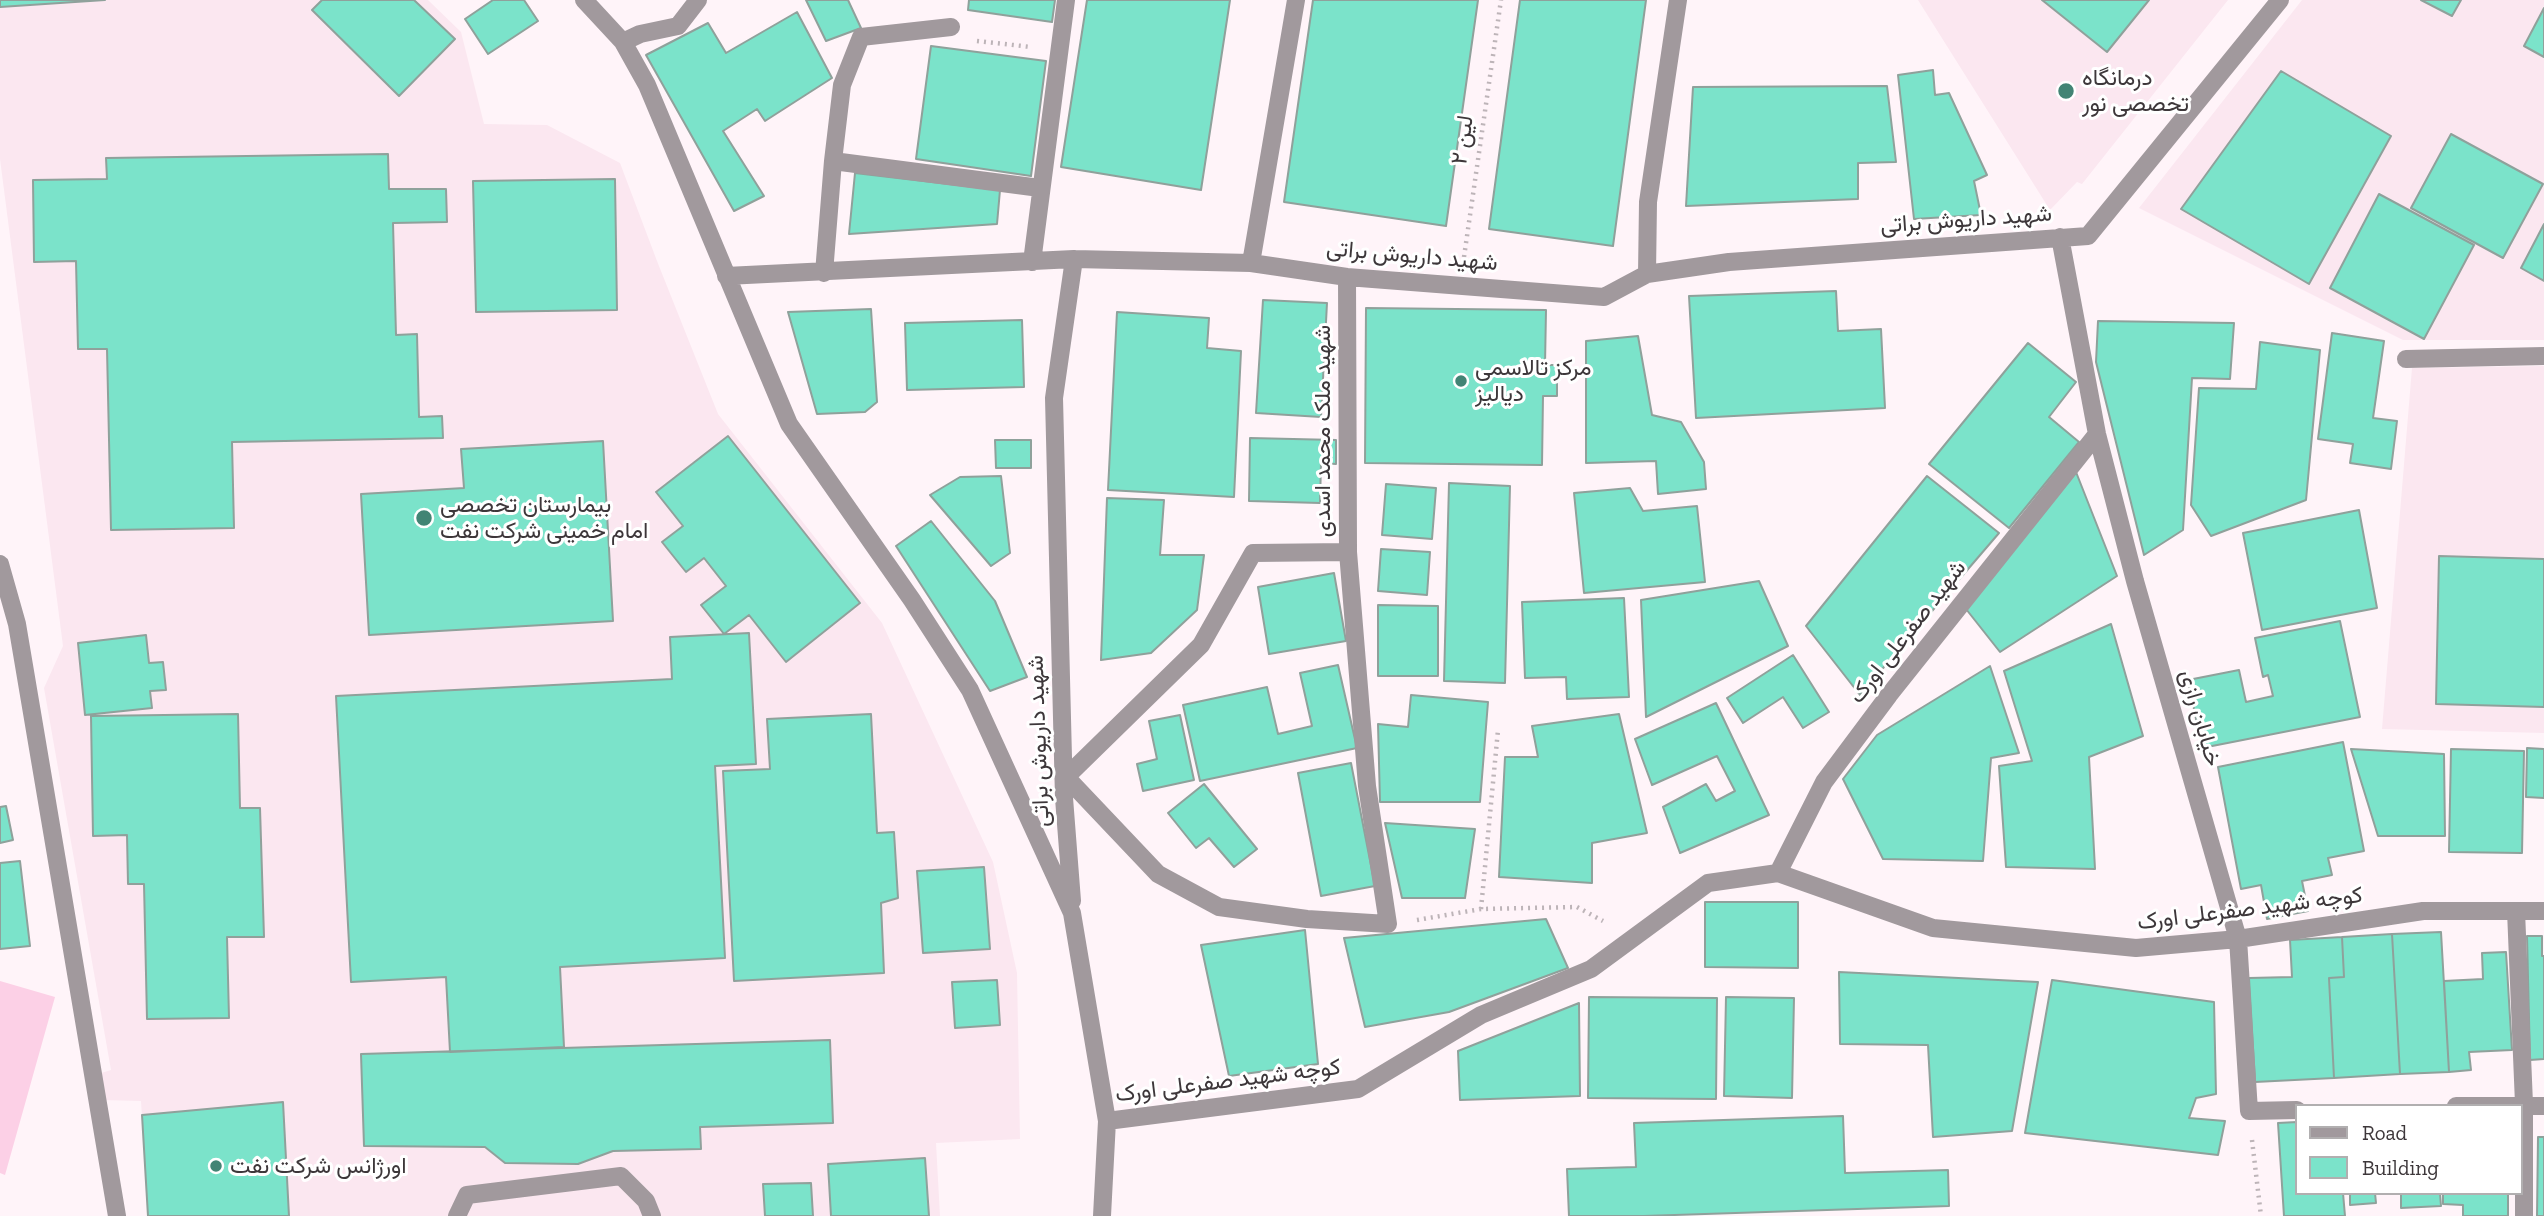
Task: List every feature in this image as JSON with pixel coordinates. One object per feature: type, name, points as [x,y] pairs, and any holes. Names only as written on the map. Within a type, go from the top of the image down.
[{"type":"street","points":[[584,0],[623,42],[647,85],[789,424],[912,600],[970,690],[1072,913],[1107,1121],[1102,1216]]},
{"type":"street","points":[[623,42],[640,34],[678,26],[698,0]]},
{"type":"street","points":[[1032,262],[1066,0]]},
{"type":"street","points":[[1251,263],[1296,0]]},
{"type":"street","points":[[1647,274],[1648,202],[1678,0]]},
{"type":"street","name":"شهید داریوش براتی","points":[[1072,913],[1064,798],[1054,398],[1074,259],[1251,263],[1347,277],[1604,297],[1647,274],[1729,262],[2088,236],[2280,0]]},
{"type":"street","points":[[824,273],[832,161],[842,85],[861,37],[951,27]]},
{"type":"street","points":[[832,161],[1040,188]]},
{"type":"street","name":"خیابان رازی","points":[[2060,237],[2097,434],[2135,581],[2238,939],[2249,1111]]},
{"type":"street","points":[[726,276],[1074,259]]},
{"type":"street","name":"شهید ملک محمد اسدی","points":[[1066,777],[1201,645],[1253,553],[1348,552],[1347,277]]},
{"type":"street","points":[[2406,359],[2544,356]]},
{"type":"street","name":"شهید صفرعلی اورک","points":[[1778,873],[1824,782],[1889,695],[2097,434]]},
{"type":"street","points":[[1066,777],[1158,874],[1219,907],[1307,919],[1388,924],[1367,786],[1348,552]]},
{"type":"street","points":[[0,564],[17,624],[117,1216]]},
{"type":"street","points":[[0,617],[17,624]]},
{"type":"street","points":[[1064,798],[1066,777]]},
{"type":"street","name":"کوچه شهید صفرعلی اورک","points":[[1107,1121],[1358,1089],[1481,1015],[1591,969],[1708,883],[1778,873],[1933,928],[2136,948],[2238,939],[2423,911],[2544,911]]},
{"type":"street","points":[[2516,911],[2524,1104],[2524,1216]]},
{"type":"street","points":[[2524,1104],[2544,1106]]},
{"type":"street","points":[[2249,1111],[2296,1110]]},
{"type":"street","points":[[457,1216],[467,1195],[621,1176],[646,1201],[653,1216]]},
{"type":"path","name":"لين ۲","points":[[1460,286],[1501,0]]},
{"type":"path","points":[[951,27],[957,38],[1060,50]]},
{"type":"path","points":[[1481,909],[1498,730]]},
{"type":"path","points":[[1388,924],[1481,909],[1577,908],[1634,936]]},
{"type":"path","points":[[2249,1111],[2261,1216]]},
{"type":"shaded area","name":"بیمارستان تخصصی امام خمینی شرکت نفت","points":[[0,0],[428,0],[461,32],[484,124],[547,125],[620,163],[718,414],[882,623],[993,862],[1017,973],[1020,1139],[936,1143],[940,1216],[148,1216],[141,1101],[102,1100],[98,1074],[111,1070],[44,688],[63,646],[0,159]]},
{"type":"shaded area","name":"درمانگاه تخصصی نور","points":[[1918,0],[2228,0],[2082,184],[2077,182],[2050,210]]},
{"type":"shaded area","points":[[2302,0],[2544,0],[2544,340],[2403,340],[2139,208]]},
{"type":"shaded area","points":[[2544,366],[2544,733],[2382,729],[2412,368]]},
{"type":"shaded area","points":[[0,981],[55,997],[5,1175],[0,1173]]},
{"type":"building","points":[[0,0],[105,0],[0,7]]},
{"type":"building","points":[[322,0],[414,0],[455,39],[399,96],[312,10]]},
{"type":"building","points":[[493,0],[524,0],[538,21],[488,54],[465,19]]},
{"type":"building","points":[[806,0],[848,0],[861,28],[826,41]]},
{"type":"building","points":[[969,0],[1055,0],[1052,22],[968,10]]},
{"type":"building","points":[[1087,0],[1230,0],[1201,190],[1061,167]]},
{"type":"building","points":[[1313,0],[1478,0],[1446,226],[1284,202]]},
{"type":"building","points":[[1520,0],[1646,0],[1613,246],[1489,229]]},
{"type":"building","points":[[2042,0],[2149,0],[2107,52]]},
{"type":"building","points":[[2421,0],[2461,0],[2452,16]]},
{"type":"building","points":[[2544,8],[2544,57],[2524,46]]},
{"type":"building","points":[[797,12],[832,78],[765,121],[757,109],[723,131],[764,196],[734,211],[646,55],[708,23],[726,53]]},
{"type":"building","points":[[931,46],[1046,61],[1031,176],[916,159]]},
{"type":"building","points":[[1933,70],[1935,95],[1949,93],[1987,175],[1974,181],[1981,215],[1914,219],[1898,75]]},
{"type":"building","points":[[2281,71],[2391,136],[2309,284],[2181,209]]},
{"type":"building","points":[[1887,86],[1896,162],[1858,163],[1858,199],[1686,206],[1693,87]]},
{"type":"building","points":[[2451,134],[2543,184],[2503,258],[2411,208]]},
{"type":"building","points":[[388,154],[389,189],[446,189],[447,222],[393,223],[396,335],[417,334],[419,417],[442,416],[443,438],[232,442],[234,528],[111,530],[107,349],[78,349],[76,261],[34,262],[33,180],[107,179],[106,158]]},
{"type":"building","points":[[855,173],[1000,190],[997,224],[849,234]]},
{"type":"building","points":[[615,179],[617,310],[476,312],[473,181]]},
{"type":"building","points":[[2379,194],[2474,245],[2424,339],[2330,288]]},
{"type":"building","points":[[2544,224],[2544,281],[2521,268]]},
{"type":"building","points":[[1836,291],[1838,331],[1881,329],[1885,408],[1696,418],[1689,296]]},
{"type":"building","points":[[1263,300],[1327,303],[1321,417],[1256,413]]},
{"type":"building","name":"مرکز تالاسمی دیالیز","points":[[1366,308],[1546,310],[1545,365],[1557,365],[1557,396],[1543,396],[1542,465],[1365,463]]},
{"type":"building","points":[[871,309],[877,402],[865,412],[817,414],[788,312]]},
{"type":"building","points":[[1117,312],[1209,318],[1207,348],[1241,351],[1234,497],[1108,490]]},
{"type":"building","points":[[1022,320],[1024,387],[907,390],[905,323]]},
{"type":"building","points":[[2098,321],[2234,323],[2230,379],[2192,378],[2183,530],[2144,555],[2096,362]]},
{"type":"building","points":[[2332,333],[2384,341],[2373,418],[2397,421],[2391,469],[2350,463],[2353,444],[2318,439]]},
{"type":"building","points":[[1638,336],[1652,415],[1681,422],[1704,462],[1706,489],[1658,494],[1656,461],[1586,463],[1586,341]]},
{"type":"building","points":[[2260,342],[2320,350],[2306,500],[2211,536],[2191,505],[2199,388],[2256,389]]},
{"type":"building","points":[[2028,343],[2076,382],[2049,417],[2079,442],[2009,528],[1929,464]]},
{"type":"building","points":[[728,436],[860,603],[786,662],[749,615],[724,634],[701,605],[726,586],[704,558],[686,572],[662,542],[683,526],[656,492]]},
{"type":"building","points":[[1250,438],[1336,440],[1336,464],[1321,463],[1320,503],[1249,501]]},
{"type":"building","points":[[995,440],[1031,440],[1031,468],[996,468]]},
{"type":"building","points":[[603,441],[613,621],[369,635],[361,494],[464,488],[461,449]]},
{"type":"building","points":[[2076,472],[2117,576],[2000,652],[1966,609]]},
{"type":"building","points":[[1001,476],[1010,553],[991,566],[930,495],[960,477]]},
{"type":"building","points":[[1927,476],[1999,533],[1860,695],[1806,626]]},
{"type":"building","points":[[1449,483],[1510,486],[1505,683],[1444,681]]},
{"type":"building","points":[[1386,484],[1436,488],[1432,539],[1382,535]]},
{"type":"building","points":[[1630,488],[1643,511],[1697,506],[1705,582],[1584,593],[1574,493]]},
{"type":"building","points":[[1107,498],[1164,500],[1160,555],[1204,555],[1197,610],[1151,653],[1101,660]]},
{"type":"building","points":[[2359,510],[2377,608],[2262,630],[2243,533]]},
{"type":"building","points":[[931,521],[995,601],[1027,677],[990,691],[896,546]]},
{"type":"building","points":[[1381,549],[1430,552],[1427,595],[1378,591]]},
{"type":"building","points":[[2439,556],[2544,559],[2544,707],[2436,704]]},
{"type":"building","points":[[1334,573],[1346,641],[1269,654],[1258,587]]},
{"type":"building","points":[[1759,581],[1788,646],[1646,717],[1641,600]]},
{"type":"building","points":[[1624,598],[1629,697],[1567,699],[1566,677],[1525,678],[1522,602]]},
{"type":"building","points":[[1378,605],[1438,606],[1438,676],[1378,676]]},
{"type":"building","points":[[2340,621],[2360,717],[2202,748],[2188,680],[2239,670],[2246,702],[2273,696],[2268,675],[2263,677],[2255,638]]},
{"type":"building","points":[[2111,624],[2143,736],[2089,757],[2095,869],[2006,867],[1999,766],[2032,761],[2004,671]]},
{"type":"building","points":[[749,633],[756,764],[715,766],[725,958],[560,967],[564,1047],[450,1052],[446,977],[351,982],[336,696],[672,679],[670,637]]},
{"type":"building","points":[[146,635],[149,663],[163,662],[166,690],[150,691],[152,708],[85,715],[78,643]]},
{"type":"building","points":[[1793,655],[1829,712],[1803,728],[1783,697],[1743,723],[1727,698]]},
{"type":"building","points":[[1338,665],[1357,748],[1200,781],[1183,705],[1267,687],[1278,734],[1312,726],[1300,673]]},
{"type":"building","points":[[1990,666],[2019,753],[1991,758],[1983,861],[1883,859],[1843,779],[1877,735]]},
{"type":"building","points":[[1411,695],[1488,702],[1480,802],[1380,802],[1378,724],[1408,727]]},
{"type":"building","points":[[1716,703],[1769,815],[1680,853],[1663,807],[1706,784],[1716,801],[1735,791],[1717,756],[1652,785],[1635,739]]},
{"type":"building","points":[[238,714],[240,808],[260,808],[264,937],[227,937],[229,1018],[147,1019],[144,884],[128,884],[127,835],[93,836],[91,716]]},
{"type":"building","points":[[871,714],[877,833],[894,832],[898,898],[881,903],[884,973],[734,981],[723,771],[770,769],[767,719]]},
{"type":"building","points":[[1619,714],[1647,833],[1592,843],[1592,883],[1499,877],[1505,757],[1538,757],[1532,726]]},
{"type":"building","points":[[1180,715],[1194,780],[1143,791],[1137,764],[1157,759],[1149,721]]},
{"type":"building","points":[[2343,742],[2364,851],[2328,858],[2332,875],[2302,881],[2308,911],[2267,919],[2261,885],[2241,889],[2218,767]]},
{"type":"building","points":[[2527,748],[2544,749],[2544,798],[2526,797]]},
{"type":"building","points":[[2351,749],[2444,754],[2445,836],[2378,836]]},
{"type":"building","points":[[2451,749],[2524,751],[2522,853],[2449,852]]},
{"type":"building","points":[[1351,763],[1375,886],[1321,896],[1298,773]]},
{"type":"building","points":[[1204,784],[1257,849],[1234,867],[1209,838],[1196,848],[1168,813]]},
{"type":"building","points":[[6,806],[13,840],[0,843],[0,807]]},
{"type":"building","points":[[1385,823],[1475,829],[1465,898],[1402,898]]},
{"type":"building","points":[[20,861],[30,946],[0,949],[0,863]]},
{"type":"building","points":[[984,867],[990,949],[923,953],[917,871]]},
{"type":"building","points":[[1705,902],[1798,902],[1798,968],[1705,967]]},
{"type":"building","points":[[1546,919],[1568,968],[1449,1012],[1365,1027],[1344,938]]},
{"type":"building","points":[[1305,930],[1318,1064],[1229,1076],[1201,945]]},
{"type":"building","points":[[2441,932],[2449,1072],[2400,1074],[2392,934]]},
{"type":"building","points":[[2392,934],[2400,1074],[2334,1078],[2329,978],[2344,977],[2342,937]]},
{"type":"building","points":[[2527,936],[2542,936],[2544,1059],[2530,1060]]},
{"type":"building","points":[[2342,937],[2344,977],[2329,978],[2334,1078],[2255,1082],[2249,978],[2292,977],[2290,940]]},
{"type":"building","points":[[2506,952],[2512,1050],[2469,1052],[2471,1070],[2449,1072],[2444,981],[2483,979],[2482,953]]},
{"type":"building","points":[[1839,972],[2038,982],[2012,1131],[1933,1137],[1928,1045],[1840,1044]]},
{"type":"building","points":[[997,980],[1000,1025],[955,1028],[952,982]]},
{"type":"building","points":[[2052,980],[2214,1002],[2216,1094],[2196,1098],[2189,1118],[2225,1121],[2218,1155],[2025,1133]]},
{"type":"building","points":[[1589,997],[1717,998],[1716,1099],[1588,1098]]},
{"type":"building","points":[[1726,997],[1794,998],[1792,1098],[1724,1096]]},
{"type":"building","points":[[1579,1003],[1580,1096],[1460,1100],[1458,1051]]},
{"type":"building","points":[[830,1040],[833,1123],[700,1127],[701,1149],[613,1151],[578,1164],[505,1163],[485,1147],[364,1146],[361,1054]]},
{"type":"building","name":"اورژانس شرکت نفت","points":[[283,1102],[289,1216],[148,1216],[142,1115]]},
{"type":"building","points":[[1843,1116],[1845,1173],[1948,1170],[1949,1206],[1569,1216],[1567,1169],[1636,1167],[1634,1123]]},
{"type":"building","points":[[2296,1122],[2296,1195],[2343,1195],[2345,1216],[2284,1216],[2278,1123]]},
{"type":"building","points":[[2538,1137],[2544,1137],[2544,1216],[2537,1216]]},
{"type":"building","points":[[925,1158],[929,1216],[831,1216],[828,1164]]},
{"type":"building","points":[[811,1183],[813,1216],[765,1216],[763,1184]]},
{"type":"building","points":[[2350,1195],[2375,1195],[2376,1203],[2350,1205]]},
{"type":"building","points":[[2401,1195],[2440,1195],[2441,1206],[2401,1208]]},
{"type":"building","points":[[2443,1195],[2508,1195],[2508,1216],[2463,1216],[2463,1205],[2443,1204]]},
{"type":"place","name":"درمانگاه تخصصی نور","points":[[2066,91]]},
{"type":"place","name":"مرکز تالاسمی دیالیز","points":[[1461,381]]},
{"type":"place","name":"بیمارستان تخصصی امام خمینی شرکت نفت","points":[[424,518]]},
{"type":"place","name":"اورژانس شرکت نفت","points":[[216,1166]]}]
